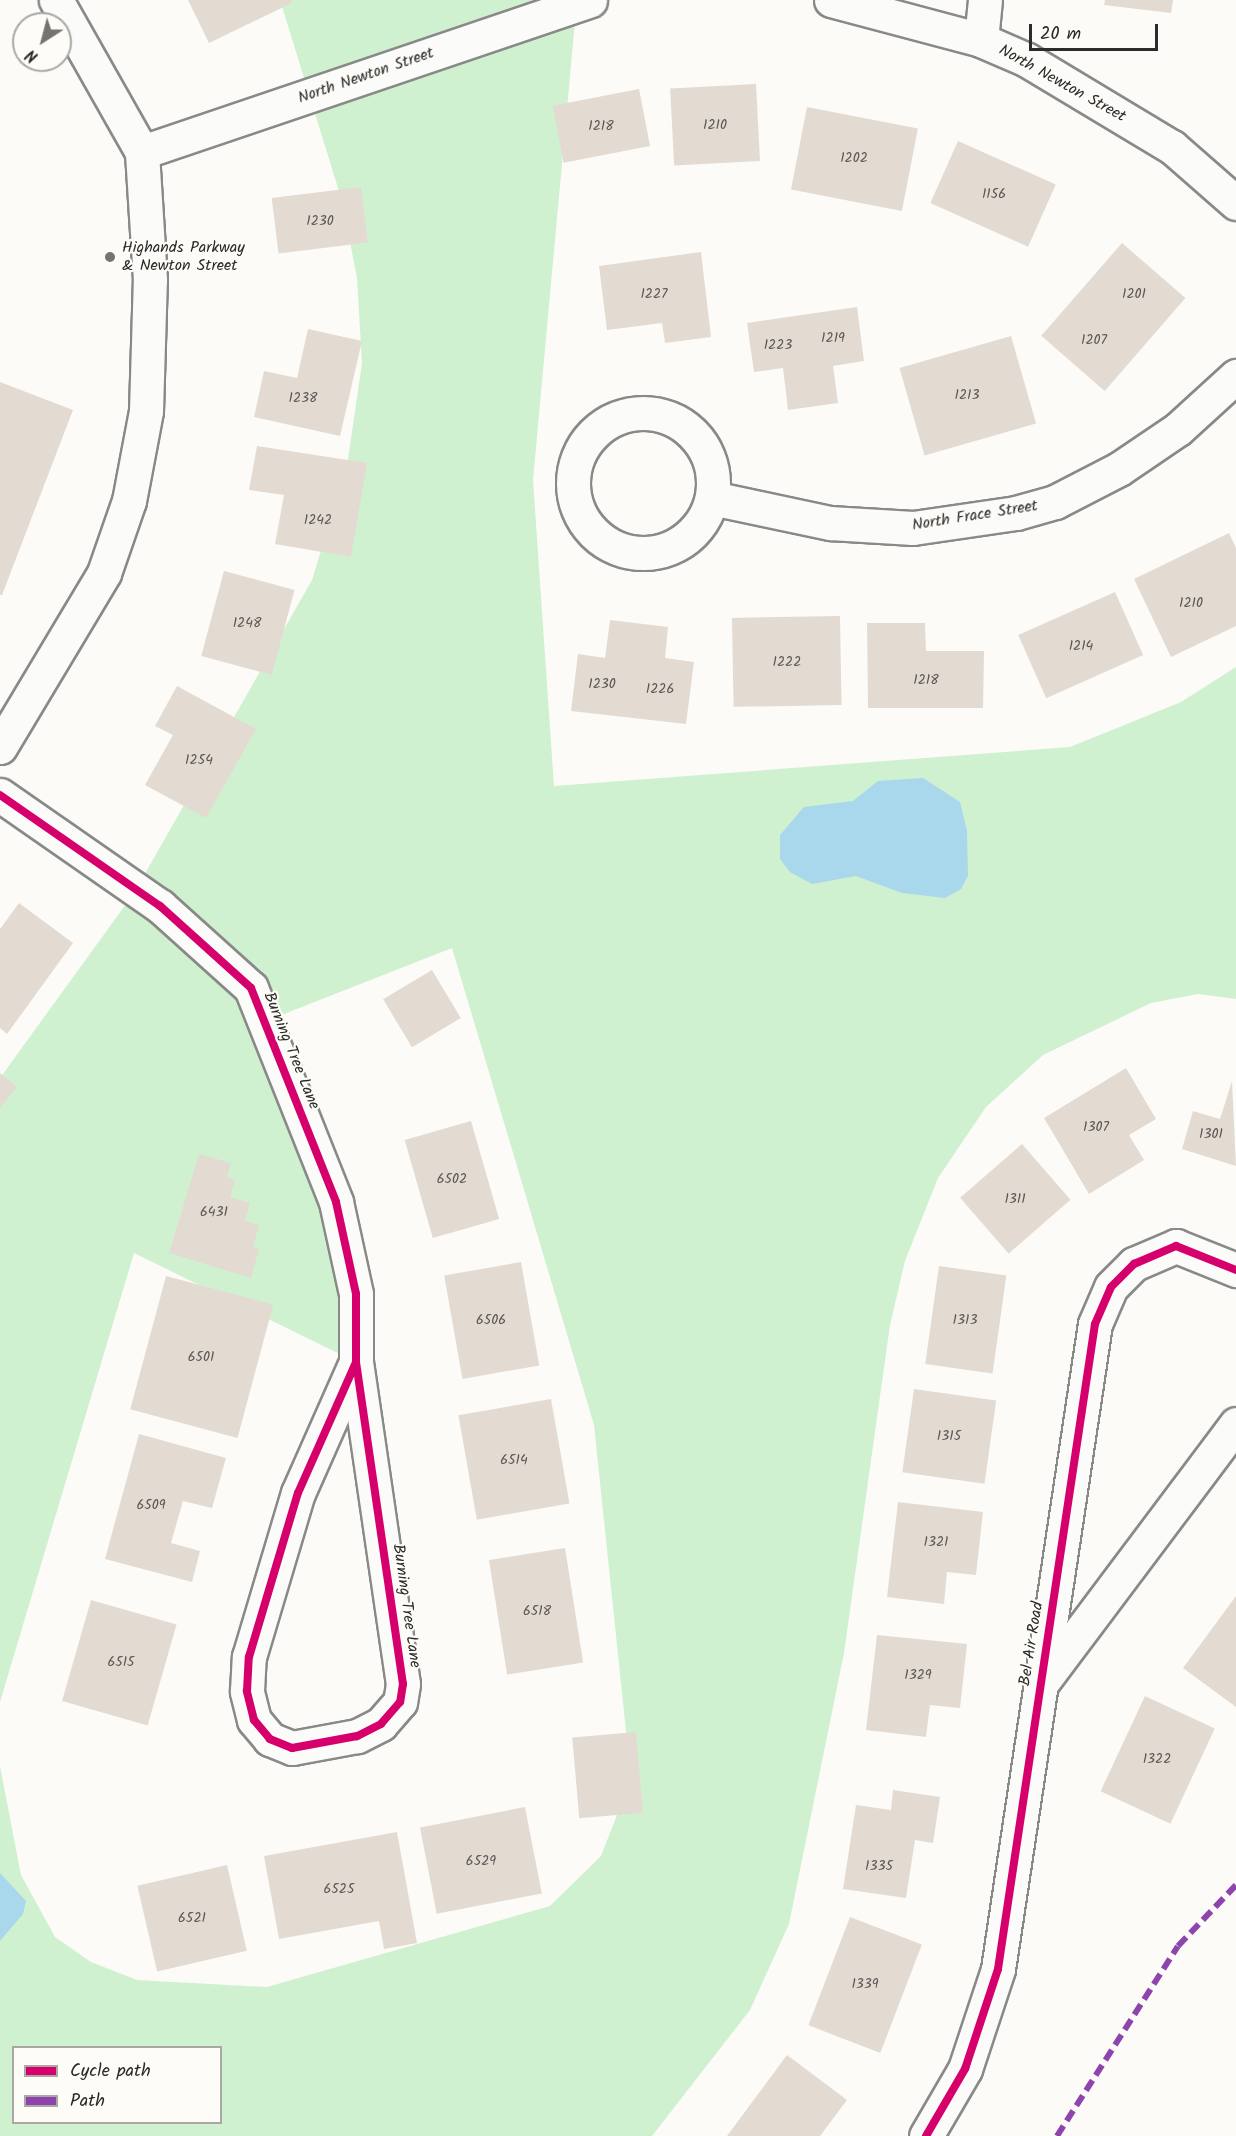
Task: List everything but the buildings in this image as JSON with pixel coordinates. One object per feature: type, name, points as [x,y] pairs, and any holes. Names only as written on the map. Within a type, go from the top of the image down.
[{"type":"street","points":[[0,747],[104,573],[129,501],[146,411],[149,349],[142,152],[56,0]]},
{"type":"street","name":"North Newton Street","points":[[142,152],[590,0]]},
{"type":"street","name":"North Newton Street","points":[[831,0],[981,40],[1109,107],[1172,147],[1236,203]]},
{"type":"street","points":[[981,40],[985,0]]},
{"type":"street","name":"North Frace Street","points":[[712,498],[830,524],[913,528],[1016,513],[1055,502],[1119,469],[1178,429],[1236,376]]},
{"type":"street","points":[[652,413],[694,433],[713,475],[712,498],[688,537],[645,554],[601,540],[574,502],[572,479],[589,436],[629,414],[652,413]]},
{"type":"street","name":"Burning Tree Lane","points":[[0,795],[160,906],[251,988],[336,1202],[356,1294],[356,1362],[401,1654],[401,1695],[387,1720],[367,1732],[292,1748],[270,1739],[254,1720],[247,1691],[249,1657],[298,1493],[356,1362]]},
{"type":"street","name":"Bel Air Road","points":[[926,2136],[965,2069],[998,1969],[1038,1688],[1095,1324],[1111,1287],[1134,1264],[1176,1246],[1236,1270]]},
{"type":"street","name":"Bel Air Road","points":[[1038,1688],[1236,1424]]},
{"type":"green space","points":[[280,0],[577,0],[533,480],[554,786],[1070,747],[1181,702],[1236,667],[1236,999],[1198,994],[1151,1003],[1043,1055],[986,1107],[938,1178],[905,1261],[890,1325],[844,1653],[789,1924],[750,2010],[652,2136],[0,2136],[0,1766],[21,1875],[55,1937],[91,1962],[137,1980],[267,1987],[550,1906],[601,1856],[631,1779],[594,1425],[452,948],[279,1016],[356,1362],[134,1253],[0,1702],[0,1078],[134,893],[312,580],[347,466],[362,363],[357,278],[342,201]]},
{"type":"water","points":[[923,778],[960,802],[967,831],[968,876],[961,889],[945,898],[902,893],[856,876],[812,884],[790,872],[780,859],[780,835],[804,807],[853,801],[878,781]]},
{"type":"water","points":[[0,1873],[26,1901],[23,1914],[0,1941]]},
{"type":"marked path","points":[[1057,2136],[1178,1946],[1236,1885]]},
{"type":"cycle path","points":[[0,795],[160,906],[251,988],[336,1202],[356,1294],[356,1362],[403,1684],[400,1702],[381,1724],[357,1736],[292,1748],[270,1739],[254,1720],[247,1691],[249,1657],[298,1493],[356,1362]]},
{"type":"cycle path","points":[[926,2136],[965,2069],[998,1969],[1095,1324],[1111,1287],[1134,1264],[1176,1246],[1236,1270]]},
{"type":"place","name":"Highands Parkway & Newton Street","points":[[110,257]]}]
